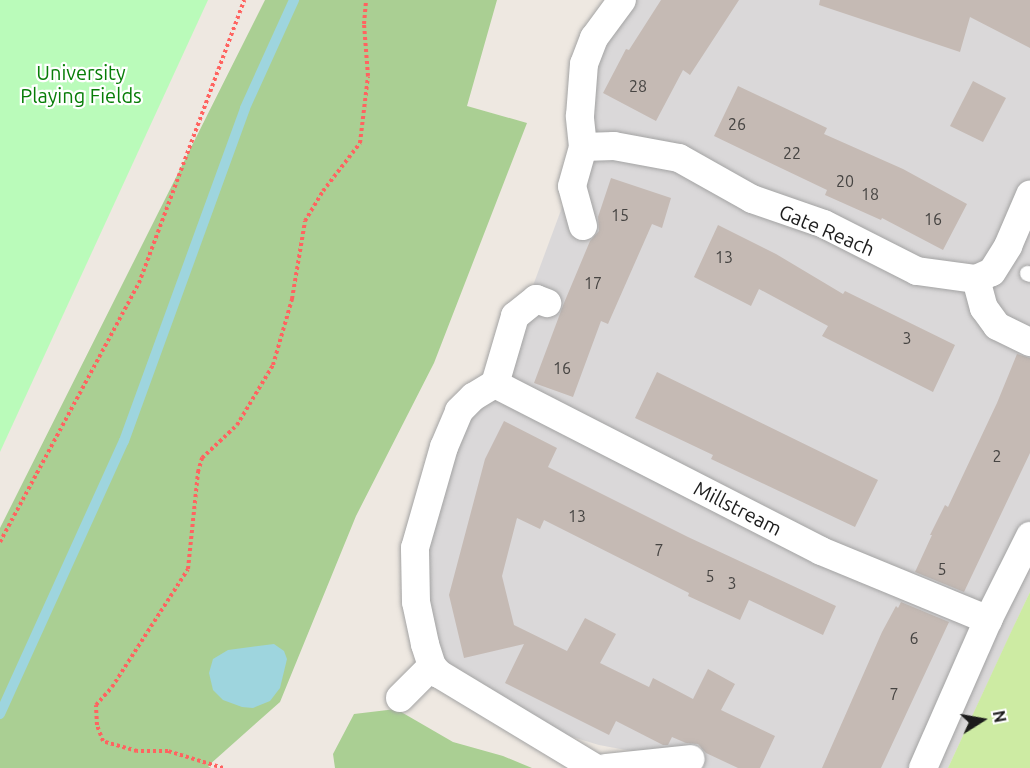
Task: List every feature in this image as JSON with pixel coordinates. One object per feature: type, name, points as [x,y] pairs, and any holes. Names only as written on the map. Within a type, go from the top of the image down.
[{"type":"street","points":[[583,226],[572,186],[583,147],[580,116],[584,64],[594,38],[622,0]]},
{"type":"street","name":"Gate Reach","points":[[583,147],[614,147],[679,158],[752,199],[824,224],[917,271],[976,279]]},
{"type":"street","points":[[1028,206],[992,272],[976,279],[984,308],[997,326],[1030,342]]},
{"type":"street","points":[[547,303],[536,299],[515,316],[495,384],[473,397],[459,411],[444,447],[415,548],[416,602],[432,666],[439,674],[595,768]]},
{"type":"street","name":"Millstream","points":[[495,384],[821,551],[987,620]]},
{"type":"street","points":[[922,768],[987,620],[1030,536]]},
{"type":"street","points":[[400,698],[432,666]]},
{"type":"street","points":[[606,768],[691,759]]},
{"type":"path","points":[[0,542],[139,283],[244,0]]},
{"type":"path","points":[[223,768],[168,752],[137,751],[103,741],[97,725],[96,705],[112,687],[188,569],[198,472],[202,458],[237,425],[273,365],[292,299],[305,221],[323,191],[360,143],[368,76],[364,24],[366,0]]},
{"type":"shaded area","points":[[624,0],[1030,0],[1030,592],[948,768],[699,768],[701,746],[658,756],[599,745],[566,735],[439,657],[421,569],[466,406],[531,291],[564,202],[588,65]]},
{"type":"green space","name":"University Playing Fields","points":[[0,0],[208,0],[0,452]]},
{"type":"green space","points":[[265,0],[497,0],[467,106],[527,123],[434,363],[356,516],[280,702],[208,766],[211,768],[0,768],[0,528]]},
{"type":"green space","points":[[1030,592],[1030,768],[948,768],[1011,632]]},
{"type":"green space","points":[[396,709],[453,742],[503,756],[532,768],[335,768],[333,754],[354,714]]},
{"type":"water","points":[[274,644],[284,651],[287,659],[280,688],[270,701],[253,708],[242,707],[223,700],[213,690],[209,673],[213,659],[228,650]]},
{"type":"building","points":[[661,0],[739,0],[690,75],[683,70],[656,121],[603,93],[626,49],[629,50]]},
{"type":"building","points":[[820,0],[1030,0],[1030,48],[970,17],[960,52],[819,5]]},
{"type":"building","points":[[973,81],[1006,98],[983,142],[950,126]]},
{"type":"building","points":[[738,86],[827,128],[824,134],[903,169],[967,204],[943,250],[882,218],[881,220],[825,195],[827,190],[714,136]]},
{"type":"building","points":[[611,178],[671,198],[662,228],[652,224],[608,324],[601,321],[573,397],[534,383],[590,241],[599,231],[598,217]]},
{"type":"building","points":[[718,225],[776,254],[843,294],[845,291],[955,345],[933,392],[822,336],[828,326],[759,289],[751,306],[694,277]]},
{"type":"building","points":[[1017,354],[1030,358],[1030,453],[964,592],[915,572],[932,535],[930,535],[945,505],[948,507],[997,403]]},
{"type":"building","points":[[657,372],[878,480],[855,527],[711,459],[713,455],[635,418]]},
{"type":"building","points":[[504,421],[557,448],[548,467],[688,537],[836,606],[823,635],[749,600],[740,620],[688,596],[689,593],[544,520],[540,529],[517,518],[502,576],[514,625],[567,651],[585,618],[616,634],[600,663],[649,687],[653,678],[693,699],[708,669],[735,684],[721,710],[775,736],[760,768],[738,768],[706,753],[698,744],[686,743],[672,737],[668,745],[663,745],[616,721],[609,735],[505,683],[524,644],[464,658],[449,595],[485,459]]},
{"type":"building","points":[[901,602],[949,622],[881,768],[822,768],[882,632],[896,606],[898,608]]},
{"type":"waterway","points":[[0,714],[124,441],[245,108],[294,0]]}]
